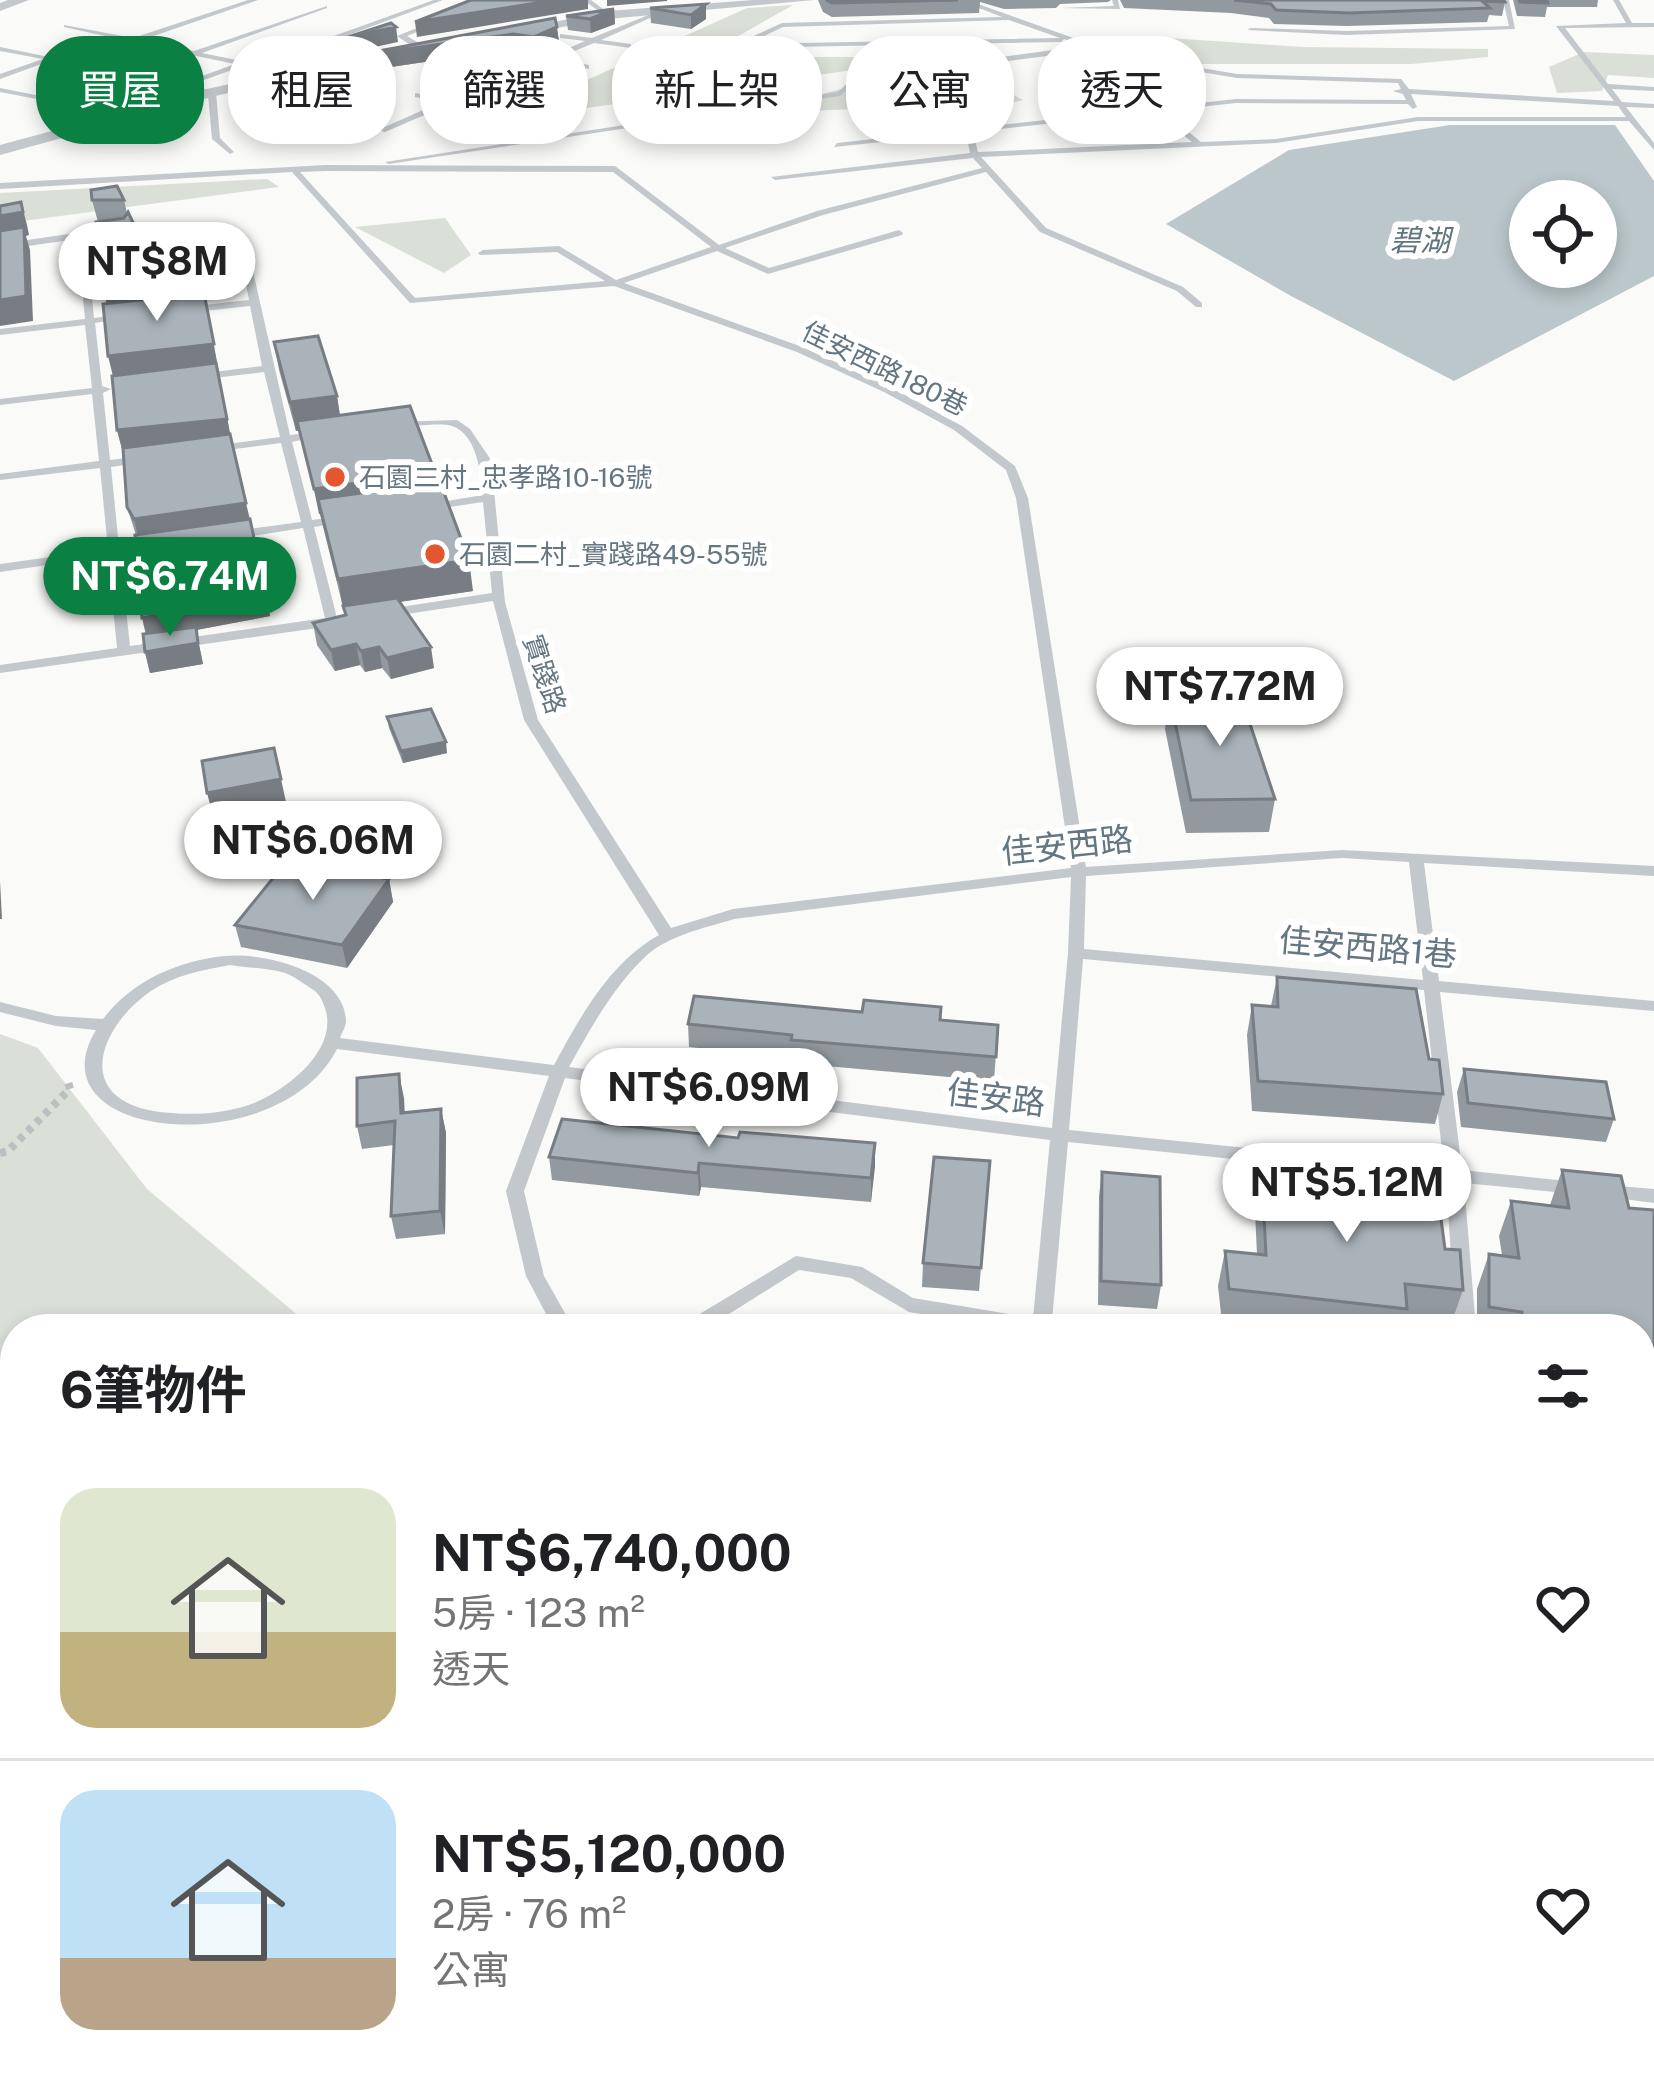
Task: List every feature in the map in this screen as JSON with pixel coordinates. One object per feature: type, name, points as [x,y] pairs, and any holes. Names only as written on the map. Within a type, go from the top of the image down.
[{"type":"street","points":[[0,7],[22,0]]},
{"type":"street","points":[[501,34],[608,15],[717,3],[807,0]]},
{"type":"street","points":[[0,150],[228,88]]},
{"type":"lane","points":[[146,36],[255,0]]},
{"type":"lane","points":[[342,36],[440,0]]},
{"type":"lane","points":[[586,0],[608,15]]},
{"type":"lane","points":[[961,0],[1066,36]]},
{"type":"lane","points":[[1063,8],[1118,8],[1115,0]]},
{"type":"lane","points":[[1251,30],[1347,33],[1513,28],[1506,0]]},
{"type":"lane","points":[[1616,0],[1629,23]]},
{"type":"lane","points":[[204,49],[325,7]]},
{"type":"lane","points":[[588,43],[665,10]]},
{"type":"lane","points":[[1019,18],[782,25],[736,46],[1038,40]]},
{"type":"lane","points":[[420,47],[401,36],[439,22]]},
{"type":"lane","points":[[1652,143],[1560,26],[1654,25]]},
{"type":"lane","points":[[66,26],[114,36]]},
{"type":"lane","points":[[588,40],[612,44]]},
{"type":"lane","points":[[0,49],[36,55]]},
{"type":"lane","points":[[362,169],[413,156],[840,94],[854,80],[1038,55]]},
{"type":"lane","points":[[0,76],[36,63]]},
{"type":"lane","points":[[1206,71],[1401,81],[1418,119]]},
{"type":"lane","points":[[1215,72],[1247,88],[1654,106]]},
{"type":"lane","points":[[1607,86],[1654,89]]},
{"type":"lane","points":[[0,90],[36,97]]},
{"type":"lane","points":[[204,90],[212,92],[216,139],[230,152]]},
{"type":"lane","points":[[1206,104],[1409,97]]},
{"type":"lane","points":[[775,177],[975,155],[1276,141],[1418,119],[1632,117]]},
{"type":"lane","points":[[837,145],[846,144]]},
{"type":"lane","points":[[972,144],[975,155],[1043,230],[1180,289],[1199,305]]},
{"type":"lane","points":[[0,186],[294,170],[615,169],[719,249],[768,271],[899,233]]},
{"type":"lane","points":[[294,170],[413,301],[615,283],[820,213],[988,169]]},
{"type":"lane","points":[[0,247],[124,229]]},
{"type":"lane","points":[[81,236],[124,650]]},
{"type":"lane","points":[[241,236],[268,368],[332,622]]},
{"type":"lane","points":[[483,253],[559,249],[615,283]]},
{"type":"lane","name":"佳安西路180巷","points":[[615,283],[801,350],[888,390],[958,428],[1011,468],[1022,498],[1078,872],[1076,952],[1043,1314]]},
{"type":"lane","points":[[172,312],[256,302]]},
{"type":"lane","points":[[0,332],[131,316]]},
{"type":"lane","points":[[182,379],[268,368]]},
{"type":"lane","points":[[0,402],[118,388]]},
{"type":"lane","name":"實踐路","points":[[372,428],[453,422],[466,431],[485,460],[499,596],[531,720],[668,936]]},
{"type":"lane","points":[[196,452],[330,434]]},
{"type":"lane","points":[[0,477],[151,458]]},
{"type":"lane","points":[[421,508],[488,498]]},
{"type":"lane","points":[[222,536],[354,518]]},
{"type":"lane","points":[[0,568],[179,542]]},
{"type":"lane","points":[[374,615],[499,596]]},
{"type":"lane","points":[[0,669],[353,618]]},
{"type":"lane","name":"佳安西路","points":[[556,1314],[535,1276],[515,1191],[559,1071],[611,983],[642,951],[668,936],[734,914],[1078,872],[1342,854],[1654,871]]},
{"type":"lane","points":[[1416,858],[1427,982],[1454,1175],[1465,1314]]},
{"type":"lane","name":"佳安西路1巷","points":[[1076,952],[1654,1006]]},
{"type":"lane","points":[[230,960],[260,961],[310,976],[337,1008],[339,1028],[332,1043],[318,1070],[268,1105],[236,1116],[169,1120],[116,1102],[100,1086],[92,1067],[93,1046],[119,1005],[169,974],[230,960]]},
{"type":"lane","points":[[0,1007],[56,1022],[107,1025]]},
{"type":"lane","name":"佳安路","points":[[332,1043],[1061,1136],[1654,1196]]},
{"type":"lane","points":[[714,1314],[796,1264],[855,1272],[909,1305],[961,1314]]},
{"type":"path","points":[[0,1153],[8,1151],[70,1089],[56,1022]]},
{"type":"shaded area","points":[[793,5],[738,36],[685,36],[747,8]]},
{"type":"shaded area","points":[[1206,41],[1302,47],[1488,49],[1488,57],[1411,64],[1206,64]]},
{"type":"shaded area","points":[[1584,52],[1654,55],[1654,78],[1608,75],[1602,91],[1557,93],[1549,67]]},
{"type":"shaded area","points":[[822,57],[846,57],[846,71],[822,74]]},
{"type":"shaded area","points":[[612,69],[612,104],[588,108],[588,80]]},
{"type":"shaded area","points":[[846,88],[846,109],[822,110],[822,94]]},
{"type":"shaded area","points":[[267,179],[279,187],[0,224],[0,193]]},
{"type":"shaded area","points":[[445,218],[471,255],[444,273],[355,227]]},
{"type":"shaded area","points":[[0,1034],[38,1048],[147,1189],[296,1314],[0,1314]]},
{"type":"water","name":"碧湖","points":[[1450,125],[1615,125],[1654,181],[1654,276],[1454,381],[1166,224],[1289,150]]},
{"type":"building","points":[[471,0],[556,0],[415,22]]},
{"type":"building","points":[[826,0],[958,0],[832,3]]},
{"type":"building","points":[[1234,0],[1504,0],[1505,2],[1482,1],[1490,8],[1349,13],[1276,10],[1271,4]]},
{"type":"building","points":[[706,4],[691,15],[650,8]]},
{"type":"building","points":[[614,9],[590,19],[566,16],[606,10]]},
{"type":"building","points":[[555,18],[557,27],[536,36],[459,36]]},
{"type":"building","points":[[391,23],[396,27],[354,36]]},
{"type":"building","points":[[117,186],[124,200],[92,200],[91,190]]},
{"type":"building","points":[[21,202],[23,212],[0,216],[0,206]]},
{"type":"building","points":[[128,212],[139,235],[190,229],[202,282],[104,294],[96,222],[124,218]]},
{"type":"building","points":[[24,227],[26,296],[0,300],[0,231]]},
{"type":"building","points":[[204,293],[214,344],[108,356],[103,304]]},
{"type":"building","points":[[318,336],[337,396],[290,402],[274,342]]},
{"type":"building","points":[[216,363],[227,419],[117,430],[112,376]]},
{"type":"building","points":[[410,406],[435,472],[314,489],[297,421]]},
{"type":"building","points":[[230,434],[246,503],[134,519],[127,507],[123,448]]},
{"type":"building","points":[[440,482],[469,560],[338,579],[318,499]]},
{"type":"building","points":[[250,519],[266,595],[142,618],[135,535]]},
{"type":"building","points":[[397,598],[431,647],[387,658],[379,647],[361,651],[356,644],[331,650],[313,623],[346,615],[343,606]]},
{"type":"building","points":[[196,627],[198,643],[145,652],[143,634]]},
{"type":"building","points":[[1240,694],[1275,799],[1191,800],[1170,697]]},
{"type":"building","points":[[431,709],[446,742],[401,751],[387,717]]},
{"type":"building","points":[[274,748],[281,779],[207,793],[202,761]]},
{"type":"building","points":[[286,862],[389,879],[342,945],[235,925]]},
{"type":"building","points":[[1277,977],[1416,989],[1429,1059],[1439,1060],[1443,1094],[1258,1081],[1252,1005],[1278,1007]]},
{"type":"building","points":[[694,996],[862,1012],[864,1000],[941,1007],[940,1020],[998,1025],[996,1057],[791,1040],[792,1035],[688,1024]]},
{"type":"building","points":[[1464,1069],[1606,1082],[1614,1119],[1468,1103]]},
{"type":"building","points":[[399,1074],[401,1113],[441,1109],[440,1211],[391,1216],[395,1121],[357,1126],[357,1078]]},
{"type":"building","points":[[562,1119],[738,1138],[740,1132],[875,1143],[871,1178],[699,1163],[698,1173],[549,1157]]},
{"type":"building","points":[[934,1157],[990,1161],[981,1268],[923,1263]]},
{"type":"building","points":[[1562,1170],[1621,1176],[1629,1208],[1654,1210],[1654,1314],[1522,1314],[1489,1307],[1489,1254],[1519,1258],[1511,1201],[1569,1208]]},
{"type":"building","points":[[1102,1172],[1160,1177],[1161,1285],[1101,1281]]},
{"type":"building","points":[[1262,1177],[1438,1196],[1445,1249],[1460,1250],[1463,1290],[1405,1284],[1407,1309],[1229,1289],[1225,1251],[1266,1255]]},
{"type":"place","name":"石園二村_忠孝路10-16號","points":[[335,477]]},
{"type":"place","name":"石園二村_實踐路49-55號","points":[[435,554]]}]
